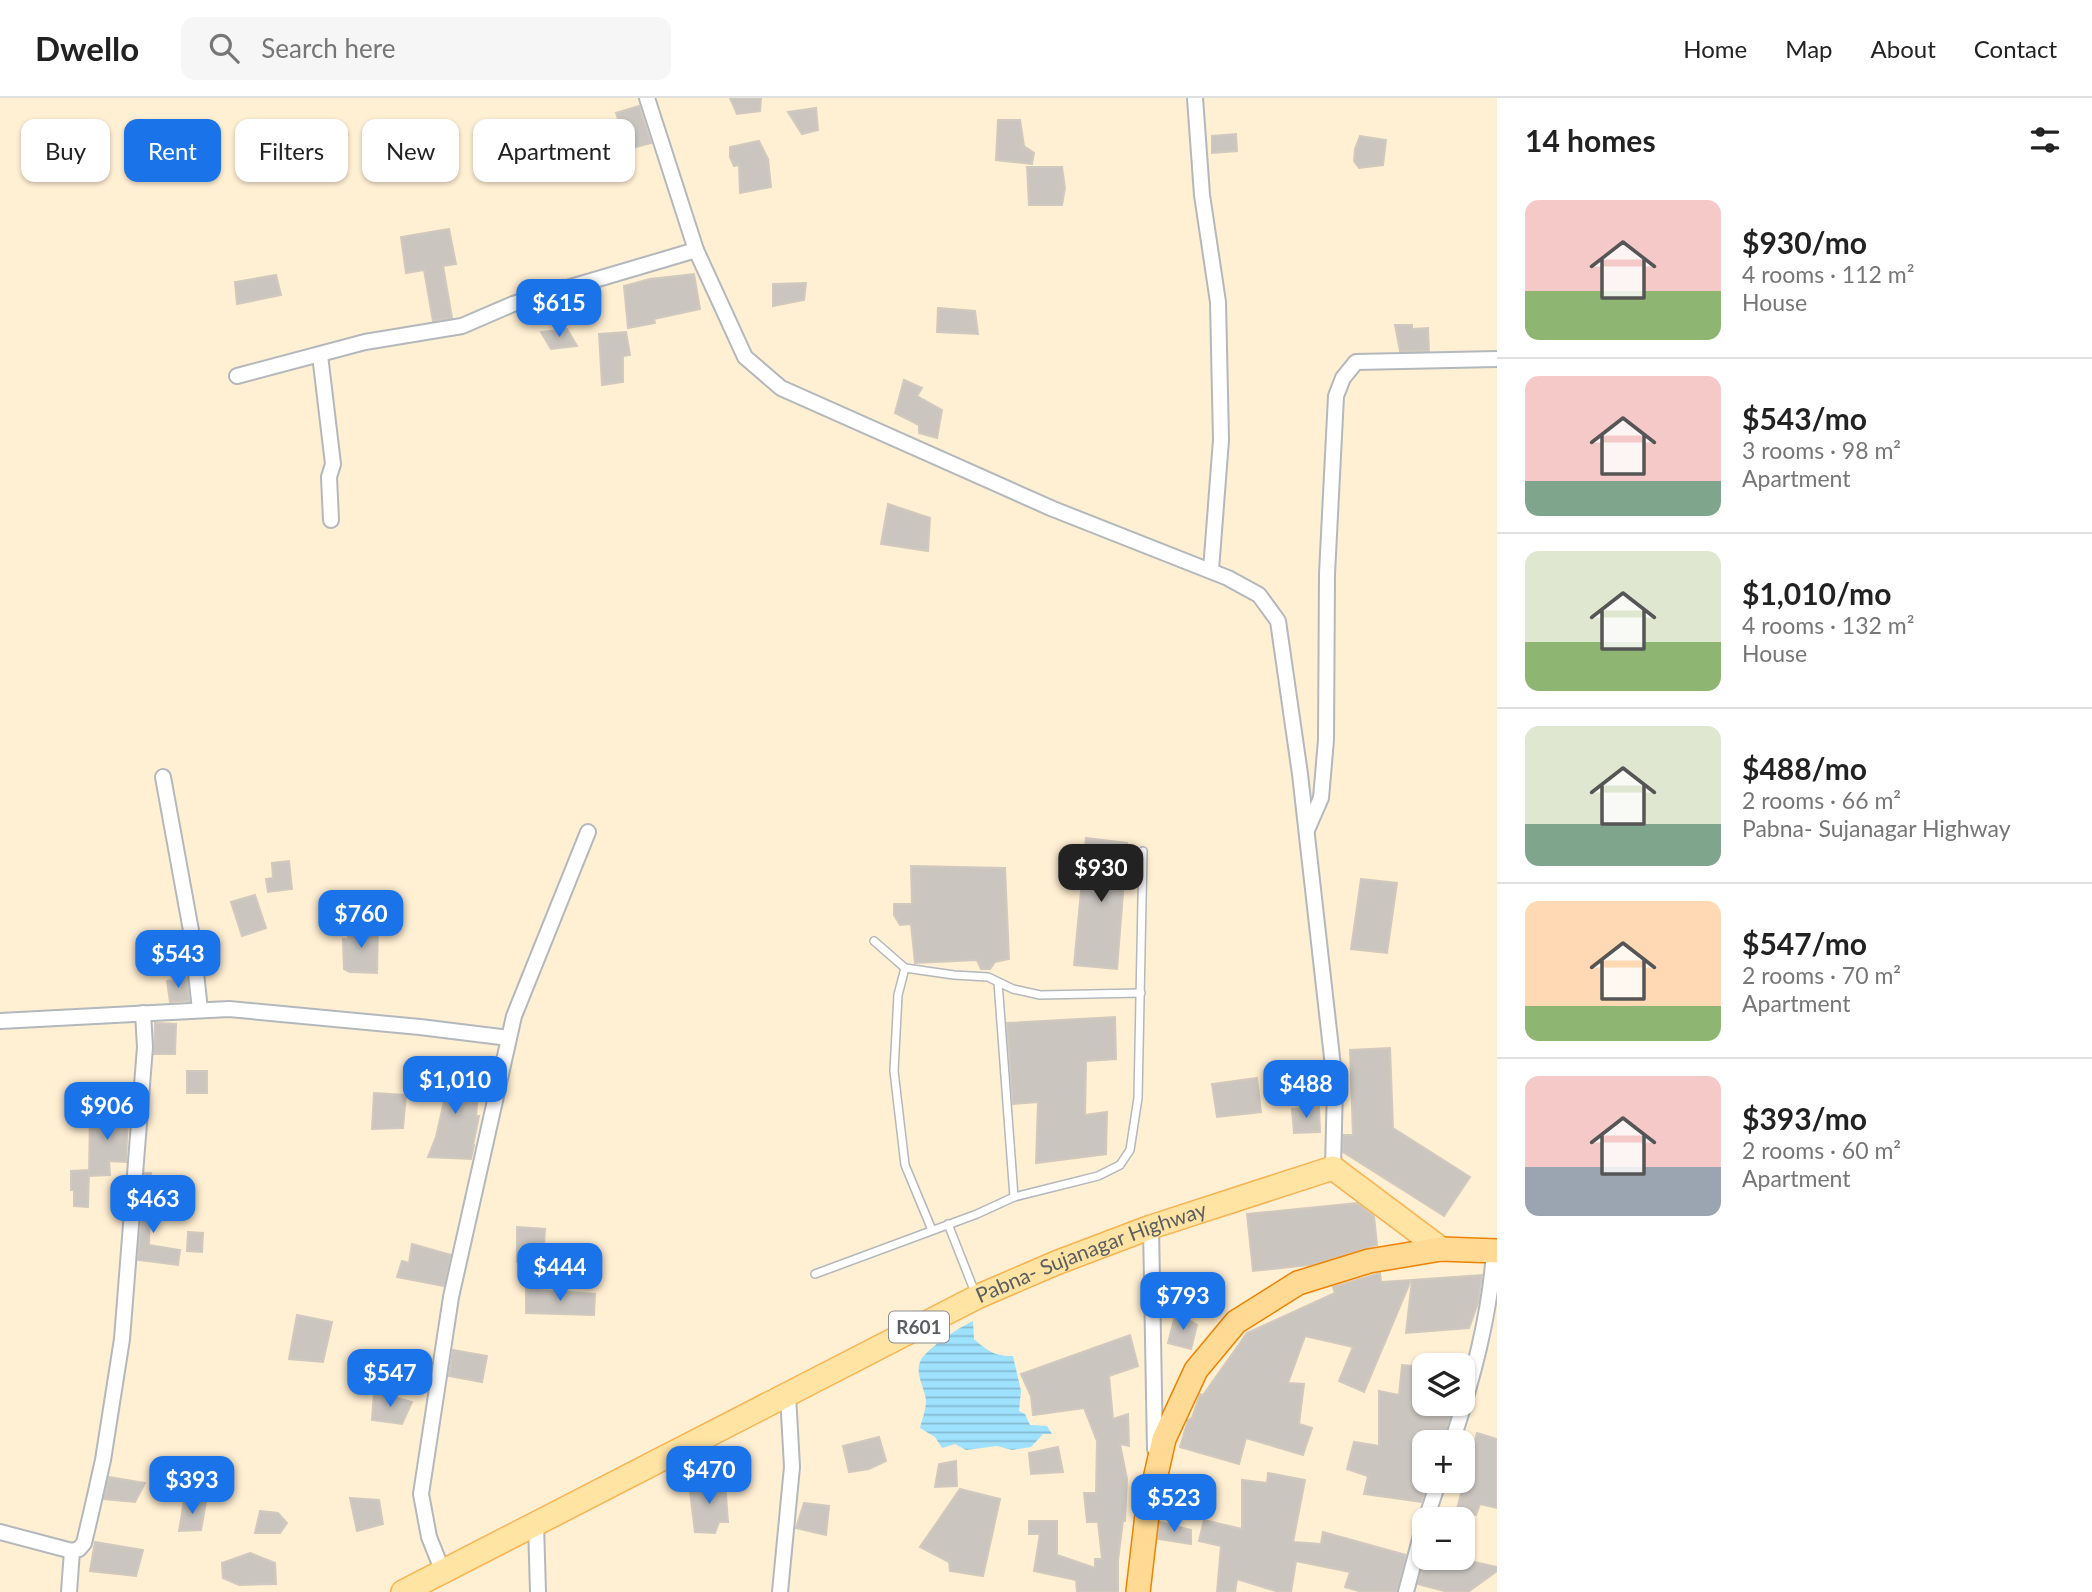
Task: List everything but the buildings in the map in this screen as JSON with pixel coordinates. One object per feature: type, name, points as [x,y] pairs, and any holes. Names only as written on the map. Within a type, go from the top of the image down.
[{"type":"highway","points":[[1138,1592],[1147,1515],[1164,1439],[1196,1370],[1236,1322],[1298,1283],[1369,1261],[1441,1249],[1495,1251]]},
{"type":"main road","name":"Pabna- Sujanagar Highway","points":[[403,1592],[977,1297],[1151,1227],[1333,1168]]},
{"type":"main road","points":[[1333,1168],[1441,1249]]},
{"type":"street","points":[[647,98],[696,250],[745,357],[780,388],[1053,509],[1211,570],[1259,595],[1278,621],[1307,832],[1335,1084],[1333,1168]]},
{"type":"street","points":[[1195,98],[1202,195],[1219,302],[1221,440],[1211,570]]},
{"type":"street","points":[[237,376],[365,342],[462,326],[513,304],[696,250]]},
{"type":"street","points":[[320,355],[333,464],[329,477],[331,520]]},
{"type":"street","points":[[1307,832],[1321,798],[1326,740],[1330,520],[1336,396],[1343,378],[1356,362],[1497,359]]},
{"type":"street","points":[[163,777],[192,936],[200,1010]]},
{"type":"street","points":[[443,1572],[429,1537],[421,1494],[451,1297],[514,1016],[588,832]]},
{"type":"street","points":[[0,1021],[229,1009],[509,1038]]},
{"type":"street","points":[[0,1532],[72,1551],[79,1549],[84,1543],[103,1460],[122,1339],[145,1047],[143,1013]]},
{"type":"street","points":[[1151,1227],[1156,1476]]},
{"type":"street","points":[[1456,1430],[1483,1327],[1495,1251]]},
{"type":"street","points":[[780,1592],[792,1467],[789,1395]]},
{"type":"street","points":[[536,1524],[538,1592]]},
{"type":"street","points":[[69,1592],[72,1551]]},
{"type":"street","points":[[1406,1592],[1412,1569]]},
{"type":"lane","points":[[816,1274],[977,1214],[1014,1197],[1098,1176],[1121,1166],[1130,1150],[1138,1097],[1143,851]]},
{"type":"lane","points":[[874,941],[905,968],[988,977],[1013,989],[1040,995],[1140,993]]},
{"type":"lane","points":[[905,968],[898,995],[894,1071],[905,1165],[932,1230]]},
{"type":"lane","points":[[998,982],[1014,1197]]},
{"type":"lane","points":[[948,1224],[977,1297]]},
{"type":"shaded area","points":[[0,98],[1497,98],[1497,1592],[0,1592]]},
{"type":"water","points":[[973,1321],[974,1339],[978,1343],[996,1354],[1013,1356],[1021,1391],[1019,1411],[1025,1414],[1030,1425],[1047,1426],[1052,1434],[1043,1434],[1031,1447],[1012,1450],[997,1446],[966,1450],[955,1444],[942,1448],[935,1437],[920,1428],[926,1401],[919,1377],[920,1362],[936,1345]]}]
